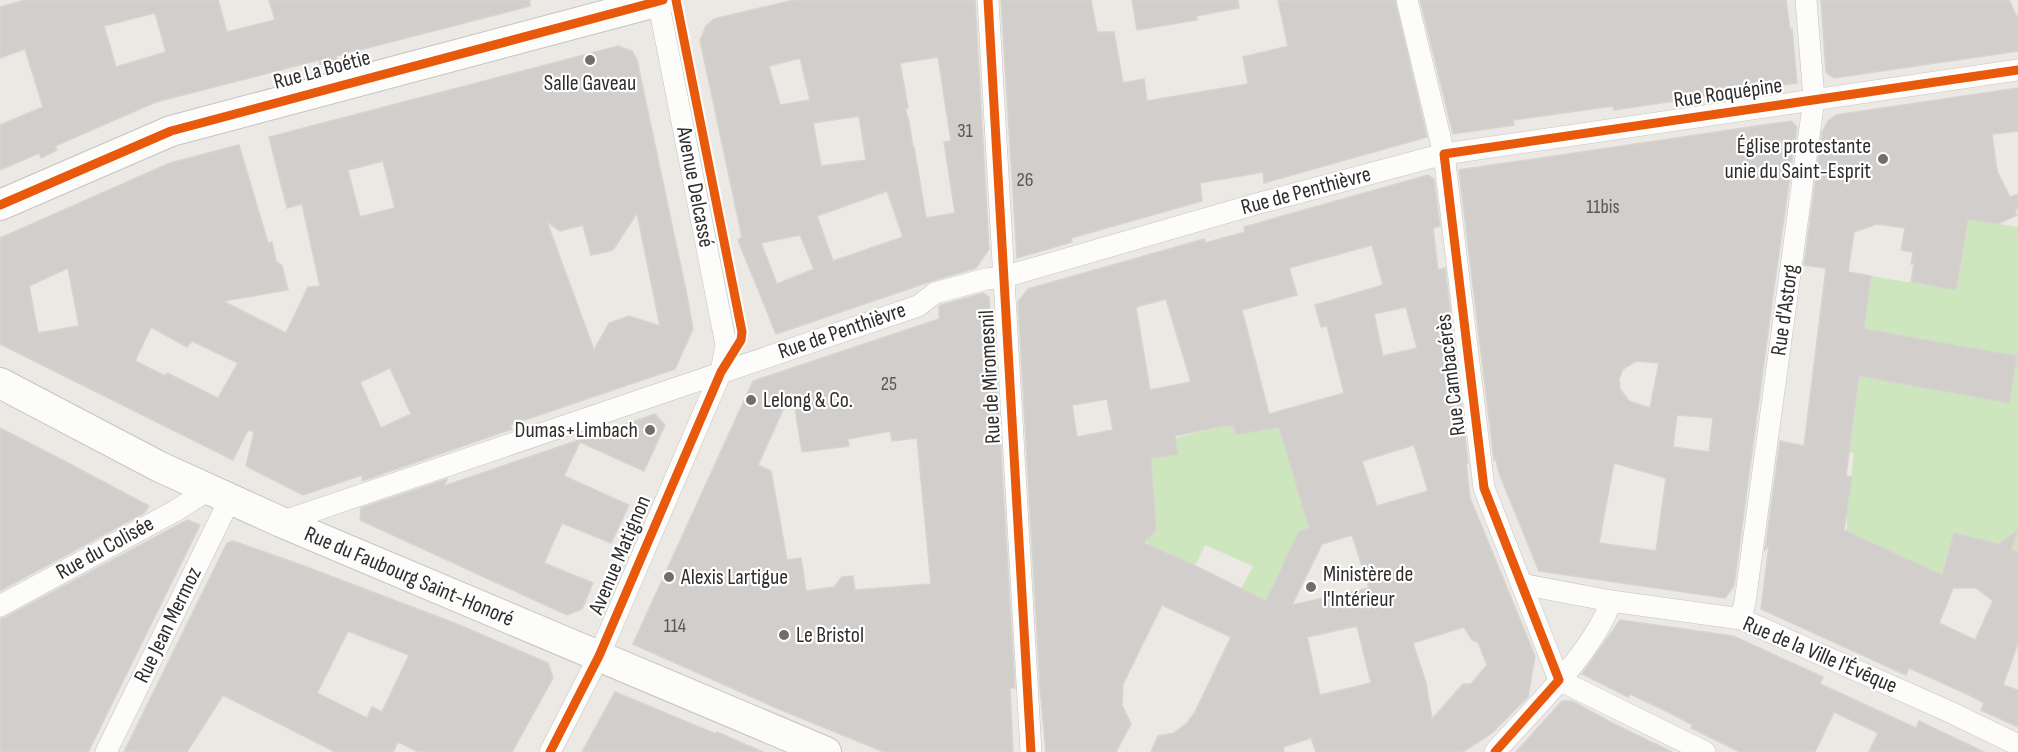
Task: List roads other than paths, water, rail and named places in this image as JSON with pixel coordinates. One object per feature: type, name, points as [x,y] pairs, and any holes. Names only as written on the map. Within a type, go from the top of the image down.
[{"type":"street","name":"Rue La Boétie","points":[[0,205],[171,131],[660,0]]},
{"type":"street","name":"Avenue Delcassé","points":[[660,0],[726,345],[721,372]]},
{"type":"street","name":"Rue de Miromesnil","points":[[988,0],[1031,752]]},
{"type":"street","name":"Rue Cambacérès","points":[[1407,0],[1444,154],[1484,488],[1559,680]]},
{"type":"street","name":"Rue d'Astorg","points":[[1741,619],[1814,99],[1806,0]]},
{"type":"street","name":"Rue Roquépine","points":[[1444,154],[2018,70]]},
{"type":"street","name":"Rue de Penthièvre","points":[[281,522],[918,306],[934,293],[986,279],[1004,277],[1256,204],[1444,154]]},
{"type":"street","name":"Avenue Matignon","points":[[550,752],[599,656],[721,372]]},
{"type":"street","name":"Rue du Faubourg Saint-Honoré","points":[[0,383],[160,467],[281,522],[826,752]]},
{"type":"street","name":"Rue du Colisée","points":[[0,606],[175,511],[220,494]]},
{"type":"street","name":"Rue Jean Mermoz","points":[[106,752],[220,494]]},
{"type":"street","name":"Rue de la Ville l'Évêque","points":[[1521,584],[1611,601],[1741,619],[1950,712],[2018,746]]},
{"type":"street","points":[[1495,752],[1559,680],[1605,618],[1611,601]]},
{"type":"street","points":[[1559,680],[1705,752]]},
{"type":"place","name":"Salle Gaveau","points":[[590,60]]},
{"type":"place","name":"Église protestante unie du Saint-Esprit","points":[[1883,159]]},
{"type":"place","name":"Lelong & Co.","points":[[751,400]]},
{"type":"place","name":"Dumas+Limbach","points":[[650,430]]},
{"type":"place","name":"Alexis Lartigue","points":[[669,577]]},
{"type":"place","name":"Ministère de l'Intérieur","points":[[1311,587]]},
{"type":"place","name":"Le Bristol","points":[[784,635]]}]
